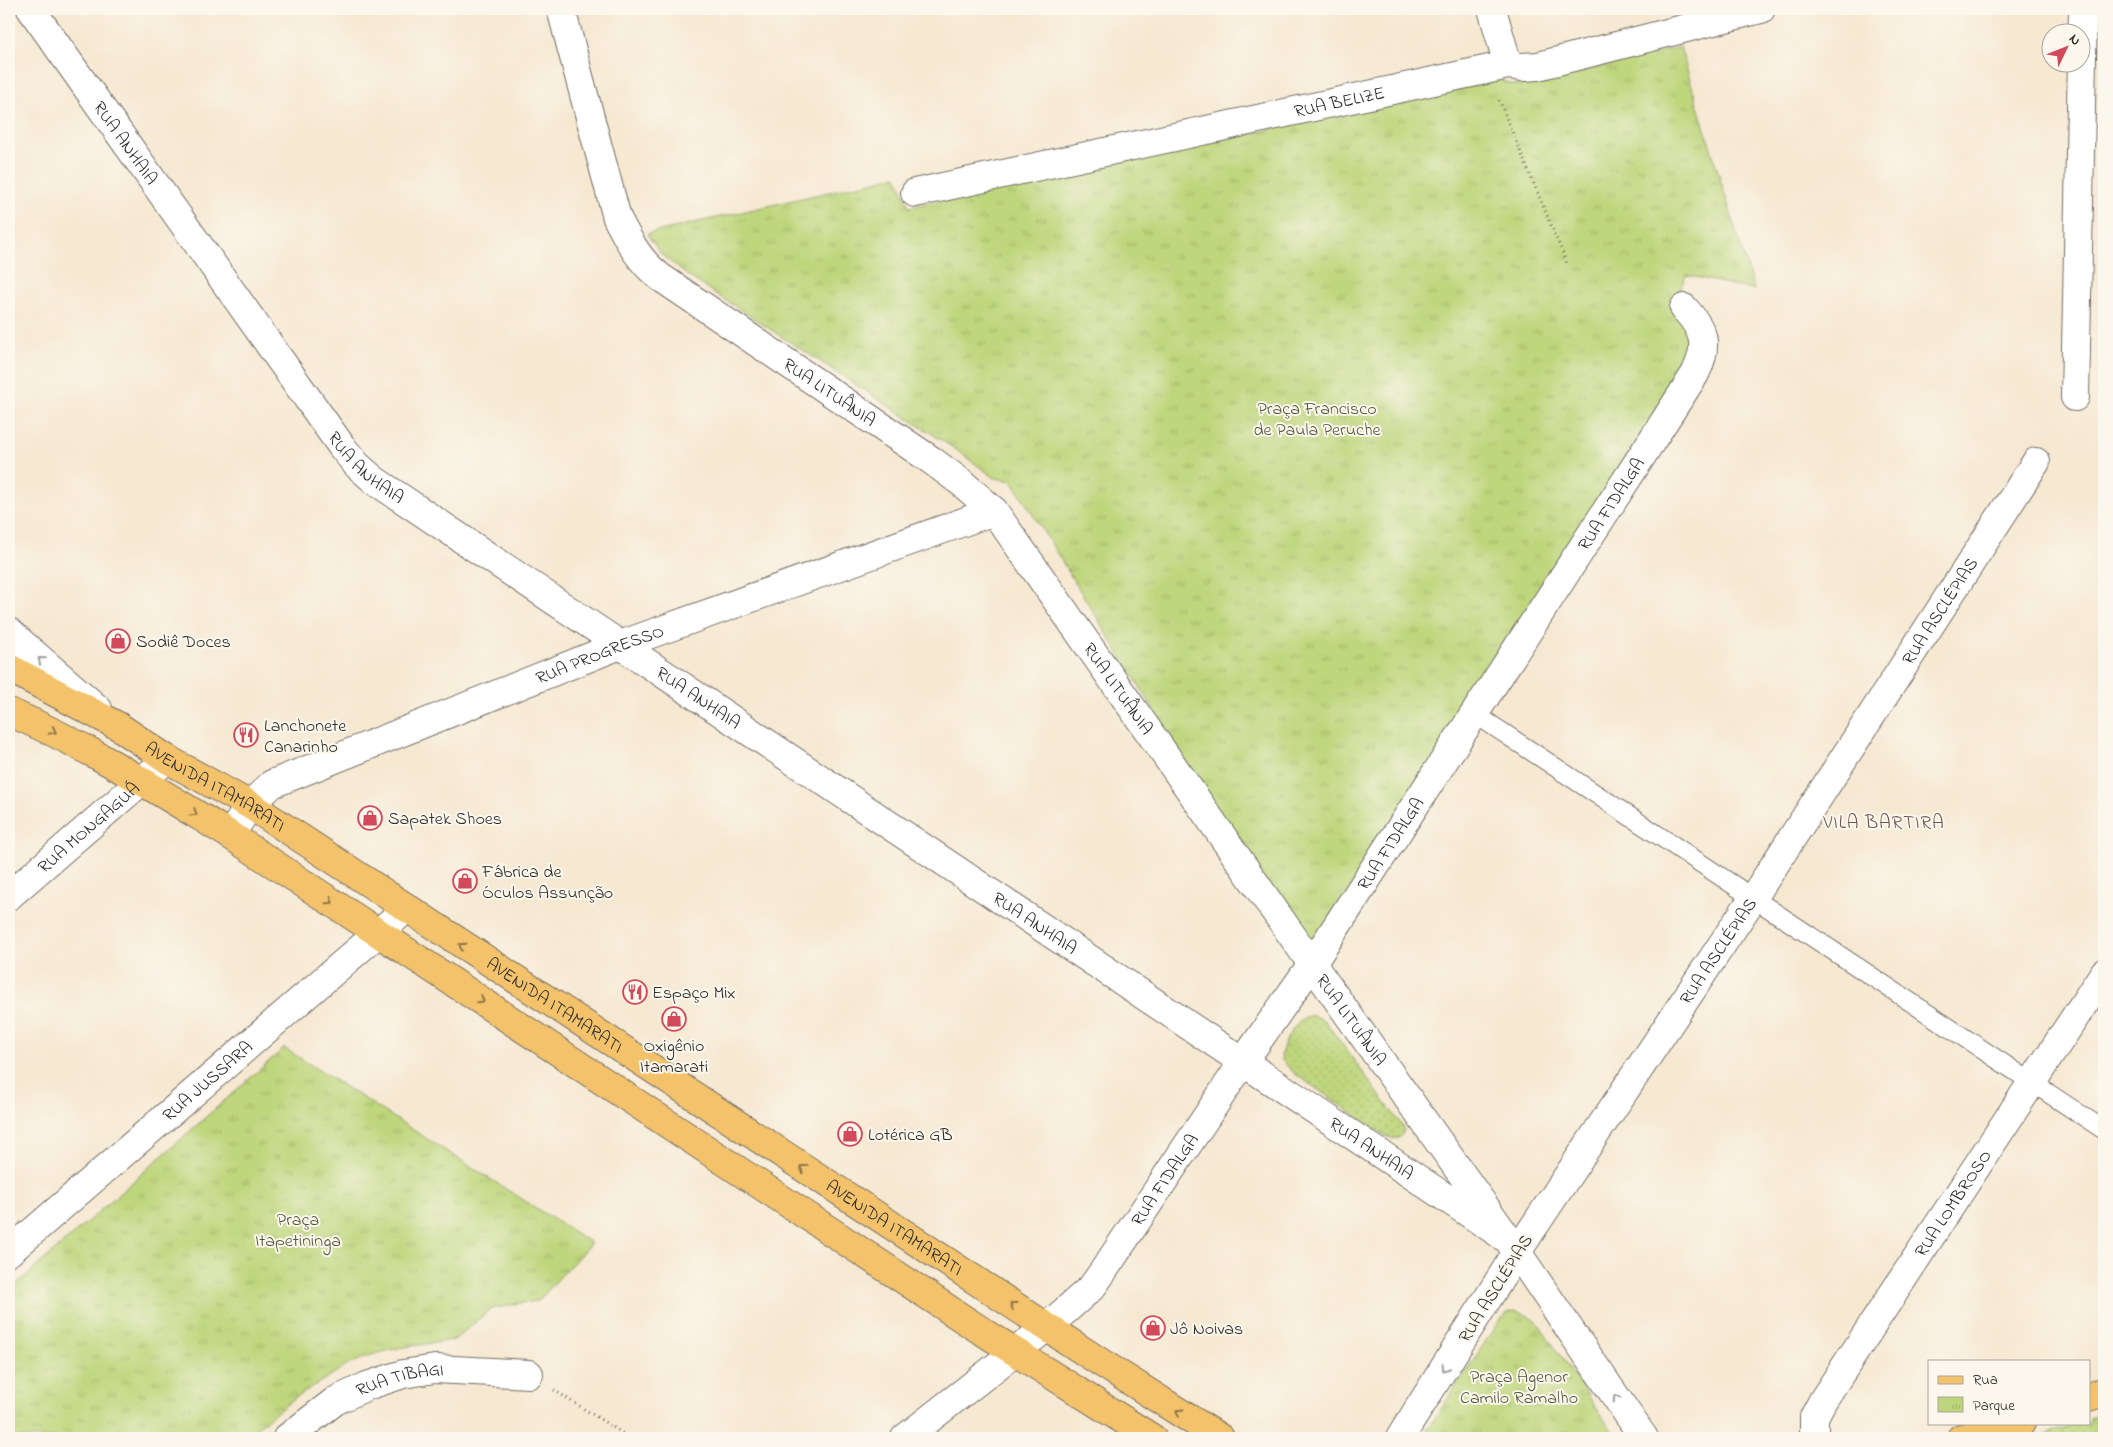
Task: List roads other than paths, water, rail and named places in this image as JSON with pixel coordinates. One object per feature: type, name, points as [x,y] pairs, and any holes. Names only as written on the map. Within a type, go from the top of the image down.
[{"type":"main road","name":"AVENIDA ITAMARATI","points":[[9,668],[118,726],[167,759],[250,805],[406,909],[1220,1438]]},
{"type":"main road","name":"AVENIDA ITAMARATI","points":[[9,712],[44,727],[142,781],[230,835],[1017,1353],[1152,1438]]},
{"type":"main road","points":[[2090,1398],[2104,1391]]},
{"type":"main road","points":[[1961,1438],[2017,1424]]},
{"type":"street","name":"RUA ANHAIA","points":[[31,9],[329,430],[357,465],[374,480],[1243,1062],[1513,1246]]},
{"type":"street","name":"RUA LITUÂNIA","points":[[561,9],[617,218],[634,250],[648,268],[931,460],[962,483],[994,512],[1513,1246],[1644,1438]]},
{"type":"street","points":[[1492,9],[1497,67]]},
{"type":"street","name":"RUA BELIZE","points":[[915,193],[1497,67],[1538,66],[1761,9]]},
{"type":"street","points":[[2075,397],[2083,9]]},
{"type":"street","name":"RUA FIDALGA","points":[[905,1438],[1017,1353],[1092,1287],[1243,1062],[1312,964],[1695,374],[1701,361],[1702,334],[1698,323],[1684,308]]},
{"type":"street","name":"RUA ASCLÉPIAS","points":[[1400,1438],[1513,1246],[1753,898],[2036,462]]},
{"type":"street","name":"RUA PROGRESSO","points":[[230,835],[250,805],[272,784],[620,645],[994,512]]},
{"type":"street","points":[[9,632],[118,726]]},
{"type":"street","name":"RUA MONGAGUÁ","points":[[9,896],[167,759]]},
{"type":"street","name":"RUA JUSSARA","points":[[9,1252],[406,909]]},
{"type":"street","name":"RUA LOMBROSO","points":[[1814,1438],[1814,1417],[1823,1400],[2104,973]]},
{"type":"street","name":"RUA TIBAGI","points":[[287,1438],[335,1401],[367,1386],[403,1374],[435,1370],[529,1374]]},
{"type":"lane","points":[[1475,714],[2104,1130]]},
{"type":"place","name":"Sodiê Doces","points":[[118,641]]},
{"type":"place","name":"Lanchonete Canarinho","points":[[246,735]]},
{"type":"place","name":"Sapatek Shoes","points":[[370,818]]},
{"type":"place","name":"Fábrica de Óculos Assunção","points":[[465,881]]},
{"type":"place","name":"Espaço Mix","points":[[635,992]]},
{"type":"place","name":"Oxigênio Itamarati","points":[[674,1019]]},
{"type":"place","name":"Lotérica GB","points":[[850,1134]]},
{"type":"place","name":"Jô Noivas","points":[[1153,1328]]},
{"type":"district","name":"VILA BARTIRA","points":[[1884,821]]},
{"type":"park label","name":"Praça Francisco de Paula Peruche","points":[[1317,418]]},
{"type":"park label","name":"Praça Itapetininga","points":[[298,1229]]},
{"type":"park label","name":"Praça Agenor Camilo Ramalho","points":[[1519,1386]]}]
